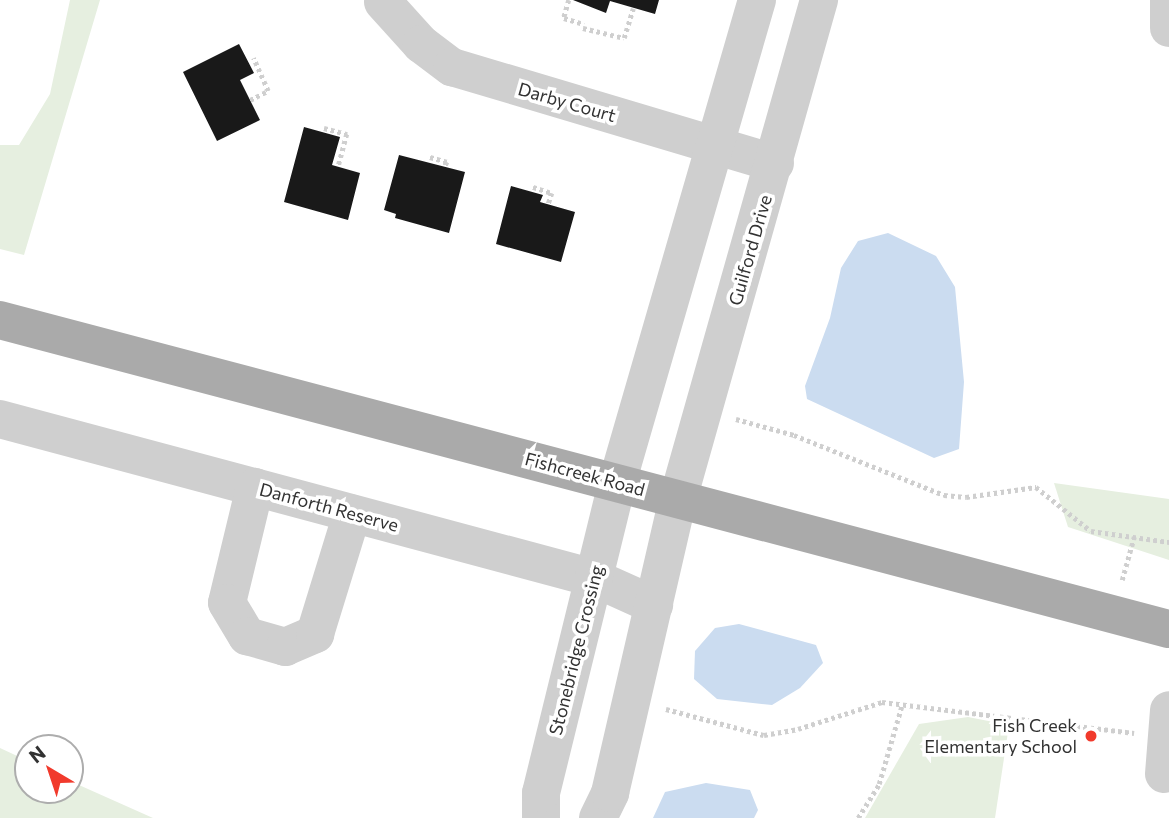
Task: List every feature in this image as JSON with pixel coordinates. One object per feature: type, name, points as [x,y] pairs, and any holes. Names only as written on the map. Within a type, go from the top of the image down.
[{"type":"main road","name":"Fishcreek Road","points":[[0,320],[1169,629]]},
{"type":"street","points":[[617,482],[757,0]]},
{"type":"street","name":"Guilford Drive","points":[[678,499],[819,0]]},
{"type":"street","points":[[1169,0],[1169,28]]},
{"type":"street","name":"Darby Court","points":[[383,2],[421,44],[452,67],[775,163]]},
{"type":"street","name":"Danforth Reserve","points":[[0,419],[594,578],[654,605]]},
{"type":"street","name":"Stonebridge Crossing","points":[[541,818],[541,793],[617,482]]},
{"type":"street","points":[[255,487],[227,603],[247,636],[285,647],[315,634],[352,514]]},
{"type":"street","points":[[598,818],[610,793],[678,499]]},
{"type":"street","points":[[1156,722],[1164,774]]},
{"type":"path","points":[[569,0],[564,18],[624,38],[633,8]]},
{"type":"path","points":[[250,100],[268,91],[253,58]]},
{"type":"path","points":[[324,128],[347,134],[338,167]]},
{"type":"path","points":[[430,156],[447,162],[445,167]]},
{"type":"path","points":[[533,187],[552,193],[548,205]]},
{"type":"path","points":[[727,426],[731,417],[794,435],[944,495],[966,497],[1035,487],[1077,525],[1169,542]]},
{"type":"path","points":[[1118,593],[1134,537]]},
{"type":"path","points":[[662,708],[764,735],[798,729],[882,702],[1022,716],[1156,722]]},
{"type":"path","points":[[858,818],[878,784],[902,705]]},
{"type":"green space","points":[[70,0],[100,0],[24,255],[0,249],[0,145],[19,145],[50,94]]},
{"type":"green space","points":[[1054,483],[1169,499],[1169,560],[1068,527]]},
{"type":"green space","points":[[968,717],[1009,725],[995,818],[865,818],[919,724]]},
{"type":"green space","points":[[0,748],[14,754],[14,804],[84,804],[84,787],[153,818],[0,818]]},
{"type":"water","points":[[888,233],[936,256],[955,287],[964,382],[959,449],[934,458],[807,399],[805,386],[830,318],[841,268],[858,241]]},
{"type":"water","points":[[739,624],[816,645],[823,663],[800,688],[772,705],[717,699],[694,679],[695,651],[715,628]]},
{"type":"water","points":[[706,783],[750,790],[758,810],[754,818],[653,818],[665,792]]},
{"type":"building","points":[[573,0],[659,0],[655,14],[610,1],[606,13]]},
{"type":"building","points":[[239,44],[254,73],[240,80],[260,120],[217,141],[183,72]]},
{"type":"building","points":[[304,127],[340,137],[332,165],[360,173],[348,220],[284,202]]},
{"type":"building","points":[[399,155],[465,172],[449,233],[395,218],[396,214],[384,210]]},
{"type":"building","points":[[511,186],[543,195],[540,202],[575,212],[561,262],[496,244]]},
{"type":"place","name":"Fish Creek Elementary School","points":[[1091,736]]}]
